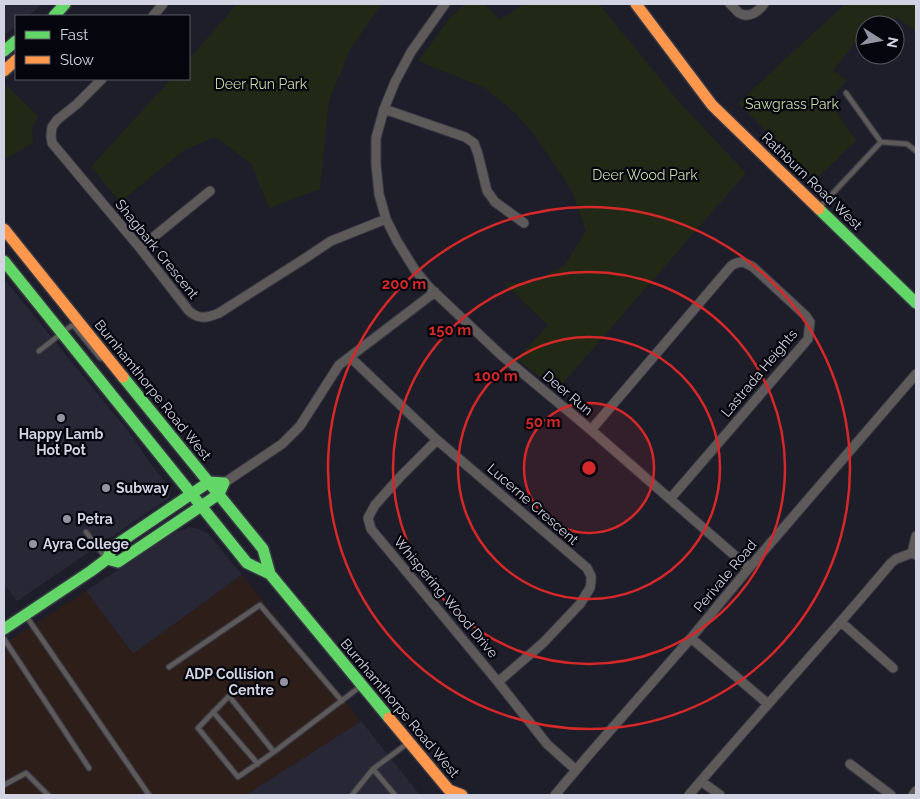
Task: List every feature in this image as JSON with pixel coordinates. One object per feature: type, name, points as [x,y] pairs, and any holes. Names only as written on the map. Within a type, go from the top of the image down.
[{"type":"main road","points":[[55,15],[65,4]]},
{"type":"main road","name":"Rathburn Road West","points":[[636,4],[712,105],[916,303]]},
{"type":"main road","points":[[4,51],[15,42]]},
{"type":"main road","points":[[4,70],[15,61]]},
{"type":"main road","name":"Burnhamthorpe Road West","points":[[4,229],[263,549],[270,574],[449,793],[462,795]]},
{"type":"main road","name":"Burnhamthorpe Road West","points":[[4,261],[247,563],[270,574]]},
{"type":"main road","points":[[4,629],[91,571],[106,559],[113,547],[208,482],[224,483],[218,494],[118,562],[106,559]]},
{"type":"street","points":[[154,15],[163,4]]},
{"type":"street","name":"Deer Run","points":[[445,4],[411,52],[395,82],[384,109],[376,138],[379,194],[386,219],[397,241],[415,270],[434,292],[501,355],[591,430],[749,568]]},
{"type":"street","points":[[730,4],[740,14],[745,15],[754,14],[764,4]]},
{"type":"street","name":"Shagbark Crescent","points":[[101,80],[77,104],[57,120],[52,127],[52,143],[195,316],[210,317],[219,313],[331,241],[386,219]]},
{"type":"street","points":[[384,109],[465,137],[474,143],[490,196],[495,202],[524,223]]},
{"type":"street","points":[[140,248],[210,191]]},
{"type":"street","name":"Lastrada Heights","points":[[591,430],[731,266],[737,262],[754,267],[806,316],[810,322],[808,339],[670,499]]},
{"type":"street","points":[[224,483],[282,444],[300,426],[339,365],[434,292]]},
{"type":"street","name":"Lucerne Crescent","points":[[350,357],[437,440],[587,568],[591,576],[590,588],[580,604],[543,643],[498,682]]},
{"type":"street","name":"Perivale Road","points":[[555,795],[916,374]]},
{"type":"street","name":"Whispering Wood Drive","points":[[437,440],[375,505],[368,518],[371,529],[547,744],[576,770]]},
{"type":"street","points":[[689,795],[891,563],[896,559],[914,554],[916,536]]},
{"type":"street","points":[[841,622],[893,668]]},
{"type":"street","points":[[691,638],[768,704]]},
{"type":"street","points":[[850,764],[891,795]]},
{"type":"street","points":[[701,780],[720,795]]},
{"type":"street","points":[[913,795],[916,791]]},
{"type":"lane","points":[[846,93],[881,142]]},
{"type":"lane","points":[[819,208],[881,142]]},
{"type":"lane","points":[[881,142],[907,144],[916,142]]},
{"type":"lane","points":[[907,144],[916,151]]},
{"type":"lane","points":[[39,352],[70,326],[74,326],[100,358],[110,360]]},
{"type":"lane","points":[[86,532],[106,559]]},
{"type":"lane","points":[[169,667],[260,605],[342,701]]},
{"type":"lane","points":[[25,615],[149,795]]},
{"type":"lane","points":[[4,639],[89,768]]},
{"type":"lane","points":[[274,752],[229,696],[198,728],[238,777],[258,764],[274,752],[342,701],[362,685]]},
{"type":"lane","points":[[213,712],[258,764]]},
{"type":"lane","points":[[352,795],[373,769],[409,742]]},
{"type":"lane","points":[[373,769],[394,795]]},
{"type":"lane","points":[[4,785],[26,772],[48,795]]},
{"type":"shaded area","points":[[4,4],[43,4],[29,15],[15,15],[15,27],[4,35]]},
{"type":"shaded area","points":[[4,279],[132,436],[168,486],[170,493],[169,498],[17,601],[4,584]]},
{"type":"shaded area","points":[[190,527],[208,533],[242,575],[133,654],[86,591],[174,533]]},
{"type":"shaded area","points":[[242,575],[361,721],[246,795],[4,795],[4,644],[86,591],[133,654]]},
{"type":"shaded area","points":[[361,721],[420,795],[246,795]]},
{"type":"green space","name":"Deer Run Park","points":[[237,4],[382,4],[350,49],[329,101],[320,189],[269,208],[251,163],[215,137],[183,151],[120,202],[91,167],[170,80],[190,80],[190,58]]},
{"type":"green space","name":"Deer Wood Park","points":[[465,4],[484,4],[500,20],[524,4],[599,4],[680,103],[746,173],[557,390],[517,359],[548,325],[504,283],[521,283],[540,278],[565,265],[586,231],[571,189],[533,133],[514,112],[485,88],[418,61],[450,18]]},
{"type":"green space","name":"Sawgrass Park","points":[[845,4],[916,4],[916,31],[905,23],[905,15],[855,15],[855,42],[833,71],[847,80],[829,101],[856,141],[815,180],[738,103]]},
{"type":"green space","points":[[7,86],[38,116],[32,128],[33,143],[4,160],[4,88]]},
{"type":"traffic: fast","points":[[55,15],[65,4]]},
{"type":"traffic: fast","points":[[4,51],[15,42]]},
{"type":"traffic: fast","points":[[819,209],[916,303]]},
{"type":"traffic: fast","points":[[4,261],[247,563],[270,574]]},
{"type":"traffic: fast","points":[[123,377],[263,549],[270,574],[389,718]]},
{"type":"traffic: fast","points":[[4,629],[91,571],[107,559],[113,547],[209,482],[224,483],[219,494],[118,562],[107,559]]},
{"type":"traffic: slow","points":[[636,4],[712,105],[819,209]]},
{"type":"traffic: slow","points":[[4,71],[15,61]]},
{"type":"traffic: slow","points":[[4,229],[123,377]]},
{"type":"traffic: slow","points":[[389,718],[449,790],[462,795]]},
{"type":"place","name":"Happy Lamb Hot Pot","points":[[61,418]]},
{"type":"place","name":"Subway","points":[[106,488]]},
{"type":"place","name":"Petra","points":[[67,519]]},
{"type":"place","name":"Ayra College","points":[[33,544]]},
{"type":"place","name":"ADP Collision Centre","points":[[284,682]]}]
